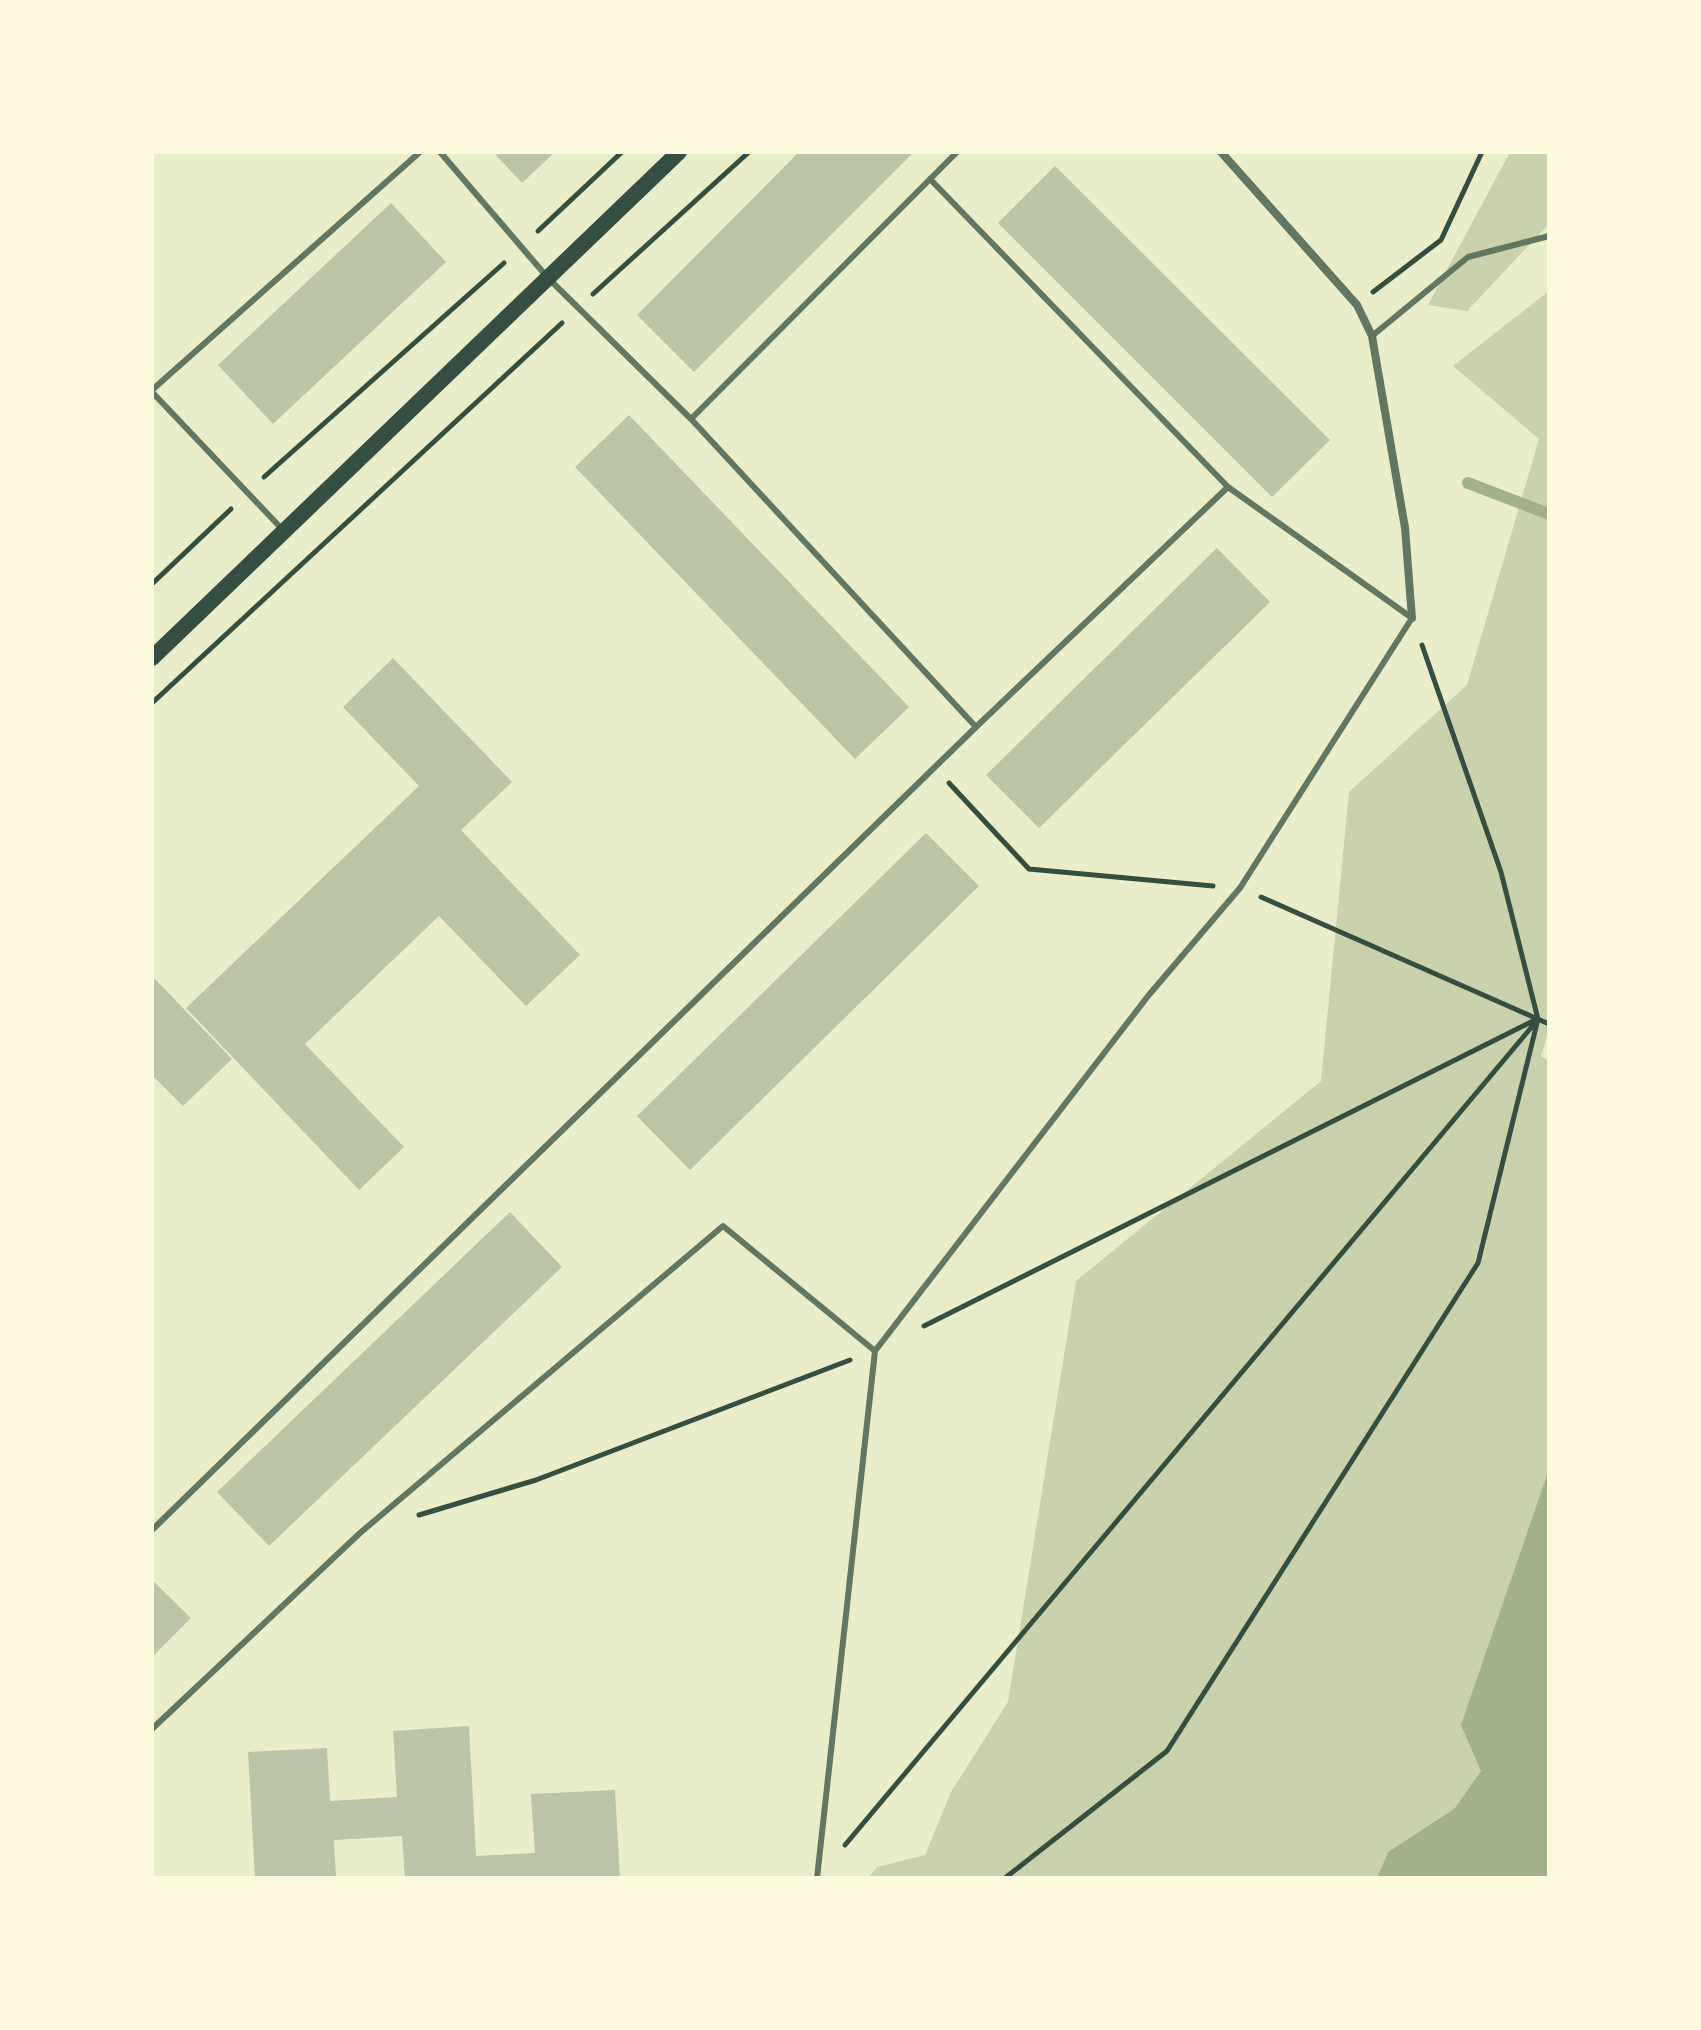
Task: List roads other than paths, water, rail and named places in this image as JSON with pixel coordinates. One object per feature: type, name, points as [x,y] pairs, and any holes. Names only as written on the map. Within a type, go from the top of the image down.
[{"type":"main road","points":[[152,658],[679,152]]},
{"type":"street","points":[[1221,152],[1357,305],[1372,336],[1405,528],[1412,618]]},
{"type":"lane","points":[[285,531],[152,391],[420,152]]},
{"type":"lane","points":[[440,152],[548,278],[691,419],[976,727]]},
{"type":"lane","points":[[691,419],[957,152]]},
{"type":"lane","points":[[819,1876],[875,1351],[1148,996],[1240,888],[1412,618],[1228,487],[930,179]]},
{"type":"lane","points":[[1372,336],[1468,257],[1549,236]]},
{"type":"lane","points":[[152,1530],[976,727],[1228,487]]},
{"type":"lane","points":[[152,1729],[360,1533],[723,1226],[875,1351]]},
{"type":"waterway","points":[[1468,483],[1549,514]]}]
